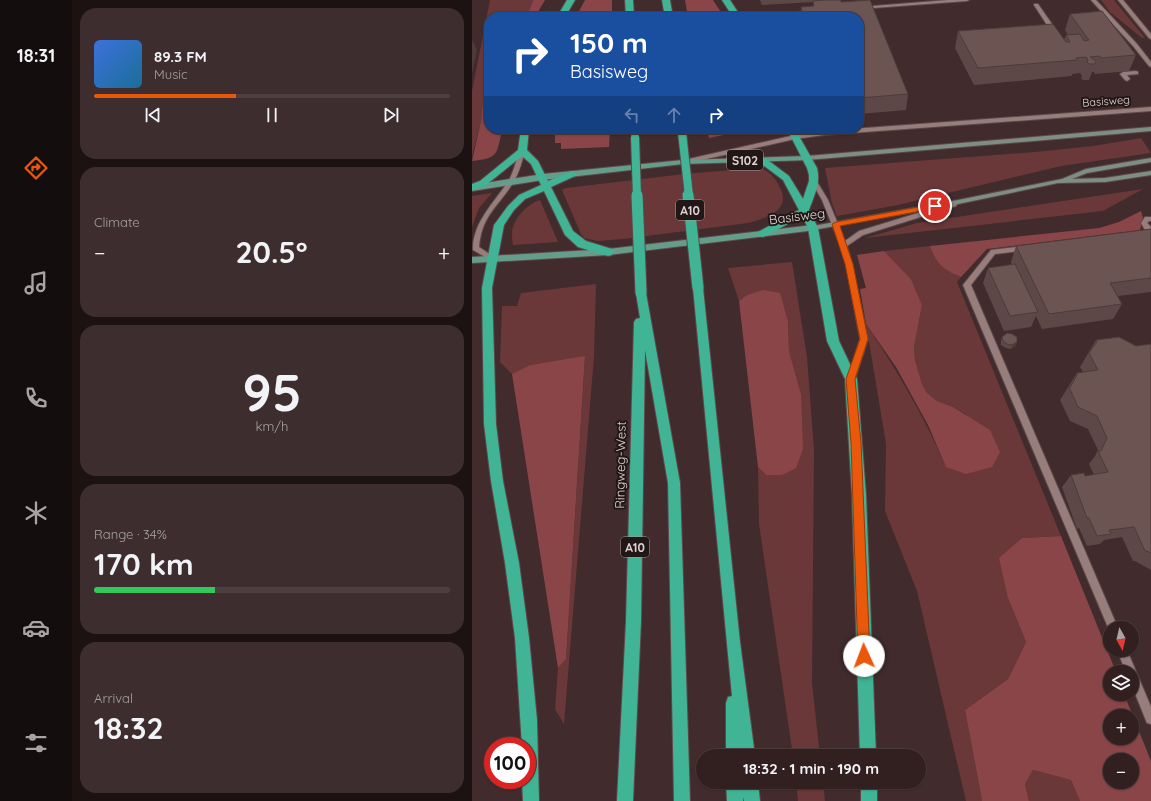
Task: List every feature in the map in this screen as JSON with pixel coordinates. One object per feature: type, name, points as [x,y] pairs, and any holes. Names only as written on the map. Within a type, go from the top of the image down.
[{"type":"highway","points":[[564,12],[571,0]]},
{"type":"highway","points":[[629,0],[630,12]]},
{"type":"highway","points":[[666,0],[668,12]]},
{"type":"highway","points":[[726,0],[734,12]]},
{"type":"highway","points":[[472,188],[483,183],[522,151],[524,134]]},
{"type":"highway","name":"Ringweg-West","points":[[625,801],[637,494],[641,293],[634,134]]},
{"type":"highway","name":"A10","points":[[682,134],[733,642],[746,749]]},
{"type":"highway","points":[[762,234],[804,210],[814,181],[812,168],[794,134]]},
{"type":"highway","points":[[522,151],[535,163],[569,233],[582,244],[608,252]]},
{"type":"highway","points":[[762,160],[786,178],[813,228],[833,341],[850,379],[858,487],[868,749]]},
{"type":"highway","points":[[531,801],[529,720],[522,638],[512,563],[497,481],[490,424],[487,293],[499,225],[511,208],[522,197],[544,181],[572,174]]},
{"type":"highway","name":"A10","points":[[641,293],[674,483],[682,801]]},
{"type":"highway","name":"A10","points":[[733,642],[734,749]]},
{"type":"highway","points":[[734,789],[735,801]]},
{"type":"highway","points":[[751,789],[752,801]]},
{"type":"highway","points":[[869,789],[869,801]]},
{"type":"main road","name":"Basisweg","points":[[572,174],[683,162],[807,158],[1151,129]]},
{"type":"main road","points":[[1058,181],[1086,171],[1151,160]]},
{"type":"main road","name":"Basisweg","points":[[472,260],[608,252],[813,228],[958,202],[1058,181],[1105,180],[1151,173]]},
{"type":"main road","points":[[472,188],[511,182],[544,181]]},
{"type":"street","points":[[865,7],[967,0]]},
{"type":"street","points":[[1093,0],[1135,45],[1151,65]]},
{"type":"street","points":[[1120,0],[1151,37]]},
{"type":"street","points":[[1036,5],[1051,27]]},
{"type":"street","points":[[807,12],[820,11]]},
{"type":"street","points":[[1127,80],[1123,74],[1136,73]]},
{"type":"street","name":"Basisweg","points":[[864,129],[1151,109]]},
{"type":"street","name":"Basisweg","points":[[683,162],[789,134]]},
{"type":"street","points":[[492,259],[475,248],[478,228],[491,204],[511,182],[522,151]]},
{"type":"street","points":[[814,181],[826,200],[843,245],[849,264],[864,339],[850,379]]},
{"type":"street","points":[[843,245],[850,239],[868,230],[958,202]]},
{"type":"street","points":[[1148,231],[1144,223],[1147,219],[1151,219]]},
{"type":"street","points":[[1033,247],[993,252],[967,285],[1109,621]]},
{"type":"street","points":[[1139,690],[1151,719]]},
{"type":"shaded area","points":[[490,0],[533,0],[528,12],[488,12]]},
{"type":"shaded area","points":[[533,0],[545,0],[538,12],[528,12]]},
{"type":"shaded area","points":[[585,0],[612,0],[612,12],[579,12]]},
{"type":"shaded area","points":[[685,0],[713,0],[721,12],[687,12]]},
{"type":"shaded area","points":[[1101,0],[1114,0],[1145,38],[1142,38],[1110,12]]},
{"type":"shaded area","points":[[484,30],[484,89],[481,121],[472,157],[472,91]]},
{"type":"shaded area","points":[[484,89],[484,134],[501,134],[497,150],[492,157],[472,161],[481,121]]},
{"type":"shaded area","points":[[555,134],[610,134],[609,147],[561,149],[561,143],[555,143]]},
{"type":"shaded area","points":[[708,134],[728,134],[709,138]]},
{"type":"shaded area","points":[[1141,138],[1151,153],[1061,166],[898,205],[837,216],[832,203],[825,168],[1035,152],[1093,146]]},
{"type":"shaded area","points":[[761,168],[770,173],[777,182],[782,193],[783,200],[781,206],[770,215],[748,223],[623,239],[598,241],[584,238],[562,190],[566,188],[684,174]]},
{"type":"shaded area","points":[[1143,189],[1103,211],[865,238],[917,223]]},
{"type":"shaded area","points":[[492,193],[479,208],[472,227],[472,196]]},
{"type":"shaded area","points":[[540,200],[558,242],[513,245],[512,232],[518,217],[531,204]]},
{"type":"shaded area","points":[[1141,211],[1143,218],[1140,230],[987,249],[961,277],[949,272],[941,266],[930,246],[1099,228],[1119,222]]},
{"type":"shaded area","points":[[930,246],[941,266],[949,272],[961,277],[957,282],[1061,536],[1022,538],[1008,598],[1026,642],[1008,679],[965,710],[982,801],[966,801],[917,591],[885,511],[886,444],[866,324],[889,359],[909,394],[946,467],[967,415],[953,407],[937,401],[927,393],[922,384],[915,360],[914,347],[922,305],[911,279],[884,251]]},
{"type":"shaded area","points":[[884,251],[911,279],[922,305],[914,347],[915,360],[922,384],[927,393],[937,401],[953,407],[990,430],[1000,452],[992,467],[966,474],[946,467],[928,425],[896,367],[866,324],[860,289],[866,288],[857,255]]},
{"type":"shaded area","points":[[792,262],[807,357],[814,450],[812,683],[819,749],[792,749],[759,524],[758,467],[766,475],[801,394],[789,351],[788,322],[747,295],[739,301],[728,268]]},
{"type":"shaded area","points":[[596,284],[594,356],[564,724],[555,709],[558,668],[566,659],[585,357],[530,365],[512,374],[500,362],[502,306],[517,306],[521,293]]},
{"type":"shaded area","points":[[763,290],[780,293],[788,322],[789,351],[801,394],[803,449],[796,468],[782,475],[766,475],[758,467],[739,301],[747,295]]},
{"type":"shaded area","points":[[585,356],[566,659],[558,668],[512,374],[530,365]]},
{"type":"shaded area","points":[[1061,536],[1103,640],[1103,657],[1110,657],[1113,665],[1103,665],[1103,701],[1127,701],[1130,709],[1103,709],[1103,745],[1139,745],[1139,731],[1151,761],[1151,801],[1080,801],[1071,780],[1033,770],[1025,784],[1029,801],[982,801],[965,710],[1008,679],[1026,642],[1008,598],[999,558],[1022,538]]},
{"type":"shaded area","points":[[1033,770],[1071,780],[1080,801],[1029,801],[1025,784]]},
{"type":"shaded area","points":[[797,789],[824,789],[825,801],[798,801]]},
{"type":"building","points":[[841,0],[841,2],[870,0],[908,94],[864,98],[864,12],[802,12],[801,7],[814,6],[813,1]]},
{"type":"building","points":[[1102,11],[1136,55],[1101,58],[1100,56],[1090,57],[1096,61],[1095,64],[1089,64],[1086,57],[1076,58],[1077,60],[978,68],[958,31],[1053,24],[1066,42],[1070,42],[1066,35],[1080,34],[1084,41],[1089,40],[1070,14]]},
{"type":"building","points":[[1151,229],[1151,278],[1110,283],[1122,304],[1049,314],[1016,246]]},
{"type":"building","points":[[1015,264],[1038,312],[1010,316],[988,268]]},
{"type":"building","points":[[1007,333],[1017,337],[1017,342],[1012,345],[1003,341],[1002,337]]},
{"type":"building","points":[[1119,337],[1136,346],[1151,344],[1151,553],[1145,551],[1134,527],[1109,530],[1111,534],[1097,536],[1089,518],[1087,518],[1071,475],[1084,473],[1085,476],[1108,472],[1098,451],[1101,451],[1107,438],[1097,416],[1078,407],[1069,387],[1071,386],[1077,373],[1098,370],[1089,353],[1097,342],[1096,340]]},
{"type":"route","points":[[864,656],[859,495],[850,379],[864,339],[849,264],[836,224],[935,206]]}]
